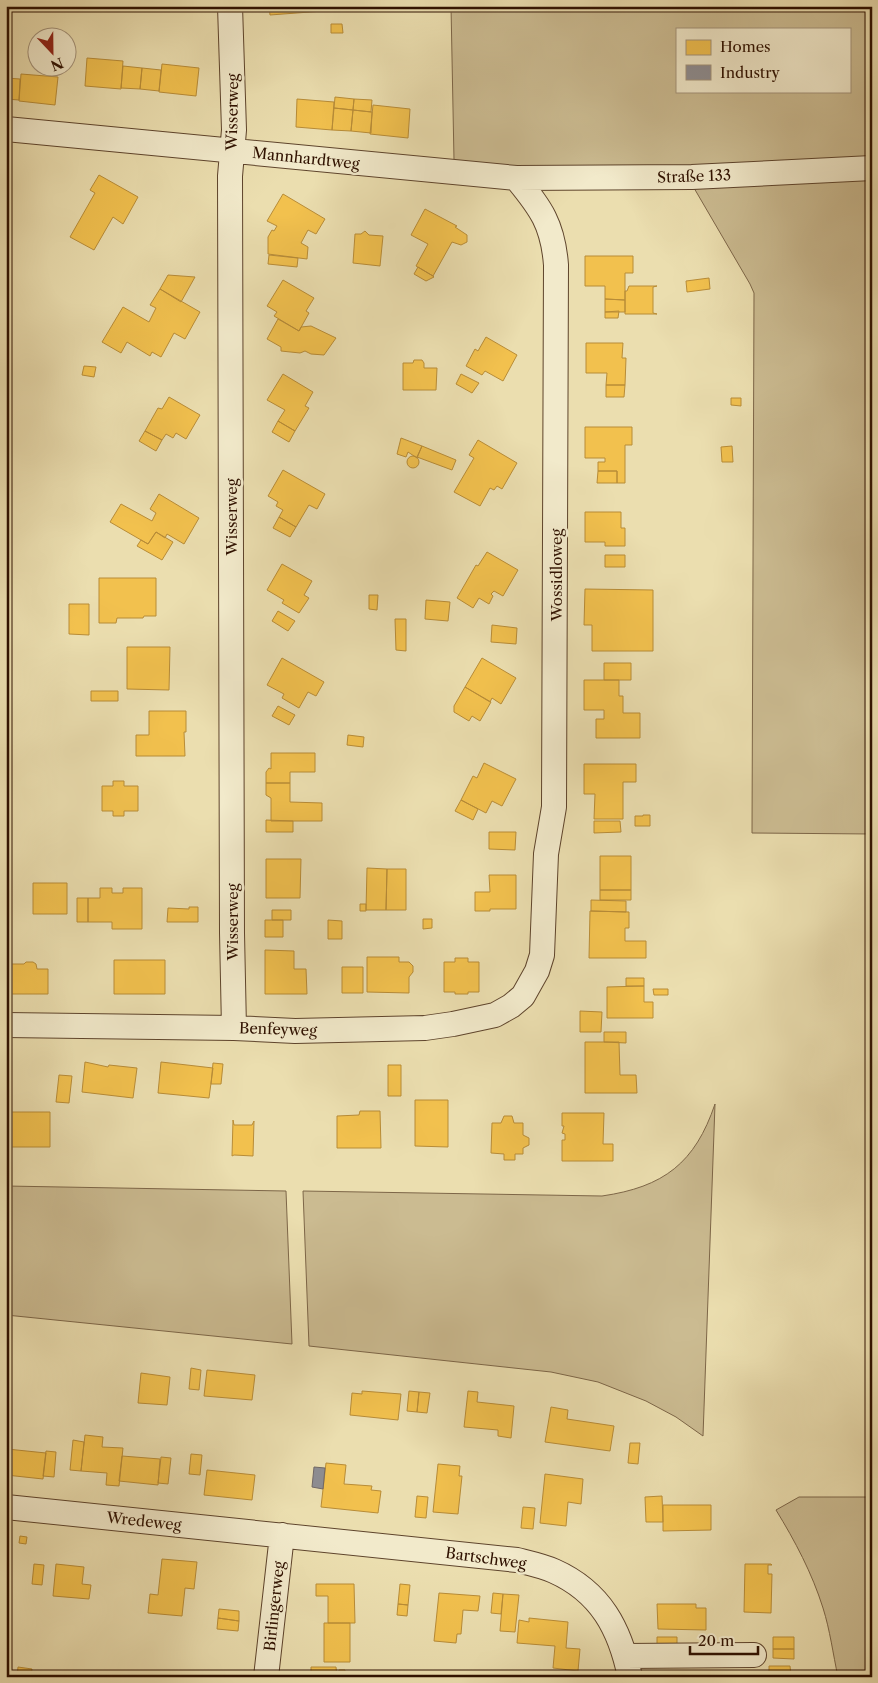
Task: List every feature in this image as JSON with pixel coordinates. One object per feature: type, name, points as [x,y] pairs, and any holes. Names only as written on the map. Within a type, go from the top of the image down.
[{"type":"street","name":"Wisserweg","points":[[230,6],[234,130],[230,196],[232,933],[234,1028]]},
{"type":"street","name":"Mannhardtweg","points":[[6,129],[516,178]]},
{"type":"street","name":"Straße 133","points":[[516,178],[692,177],[872,168]]},
{"type":"street","name":"Wossidloweg","points":[[516,178],[536,201],[547,221],[555,246],[556,265],[554,808],[546,854],[542,955],[533,980]]},
{"type":"street","name":"Benfeyweg","points":[[6,1025],[234,1028],[296,1031],[425,1028],[495,1015],[512,1006],[523,996],[533,980]]},
{"type":"street","name":"Wredeweg","points":[[6,1507],[282,1535]]},
{"type":"street","name":"Bartschweg","points":[[282,1535],[517,1560],[554,1571],[584,1588],[604,1610],[617,1634],[628,1666]]},
{"type":"street","name":"Birlingerweg","points":[[266,1677],[282,1535]]},
{"type":"street","points":[[628,1666],[754,1655]]},
{"type":"shaded area","points":[[451,6],[872,6],[872,834],[752,833],[754,293],[750,284],[694,188],[565,186],[454,160]]},
{"type":"shaded area","points":[[715,1104],[703,1436],[676,1417],[646,1401],[598,1382],[551,1372],[309,1346],[303,1191],[602,1196],[624,1192],[660,1178],[687,1157],[707,1125]]},
{"type":"shaded area","points":[[6,1186],[286,1191],[292,1344],[6,1315]]},
{"type":"shaded area","points":[[799,1497],[872,1497],[872,1677],[838,1677],[828,1625],[819,1595],[803,1558],[776,1510]]},
{"type":"building: Homes","points":[[269,6],[322,6],[323,11],[270,15]]},
{"type":"building: Homes","points":[[331,24],[342,24],[343,33],[331,33]]},
{"type":"building: Homes","points":[[87,58],[123,61],[121,89],[85,86]]},
{"type":"building: Homes","points":[[162,64],[199,68],[196,96],[159,92]]},
{"type":"building: Homes","points":[[123,66],[142,68],[140,89],[121,88]]},
{"type":"building: Homes","points":[[142,68],[161,70],[159,91],[140,89]]},
{"type":"building: Homes","points":[[21,74],[28,75],[28,78],[58,78],[55,105],[19,101]]},
{"type":"building: Homes","points":[[6,78],[20,79],[19,100],[6,99]]},
{"type":"building: Homes","points":[[335,97],[354,99],[353,110],[334,108]]},
{"type":"building: Homes","points":[[297,99],[334,102],[332,130],[296,127]]},
{"type":"building: Homes","points":[[354,99],[372,100],[371,112],[353,110]]},
{"type":"building: Homes","points":[[373,105],[410,109],[408,138],[370,134]]},
{"type":"building: Homes","points":[[334,108],[353,110],[351,131],[332,130]]},
{"type":"building: Homes","points":[[353,110],[372,112],[371,133],[351,131]]},
{"type":"building: Homes","points":[[99,175],[138,197],[123,224],[113,217],[94,250],[70,237],[95,193],[90,190]]},
{"type":"building: Homes","points":[[283,194],[325,219],[316,234],[308,230],[301,243],[308,247],[307,259],[268,254],[268,237],[277,226],[267,221]]},
{"type":"building: Homes","points":[[425,209],[457,226],[455,227],[467,235],[467,242],[461,245],[452,242],[433,276],[416,266],[428,244],[411,235]]},
{"type":"building: Homes","points":[[365,231],[369,235],[383,236],[380,266],[353,263],[355,234],[361,234]]},
{"type":"building: Homes","points":[[269,255],[298,258],[297,267],[268,264]]},
{"type":"building: Homes","points":[[585,256],[633,256],[633,273],[625,273],[625,300],[605,299],[605,286],[585,286]]},
{"type":"building: Homes","points":[[418,267],[434,277],[426,281],[414,274]]},
{"type":"building: Homes","points":[[168,275],[195,277],[181,302],[160,289]]},
{"type":"building: Homes","points":[[709,278],[710,289],[687,292],[686,281]]},
{"type":"building: Homes","points":[[283,280],[314,298],[306,311],[309,313],[299,331],[274,316],[277,312],[267,306]]},
{"type":"building: Homes","points":[[629,286],[657,286],[653,287],[653,313],[657,314],[625,314],[625,291],[627,291]]},
{"type":"building: Homes","points":[[160,289],[200,312],[185,339],[174,333],[161,357],[152,352],[150,356],[127,342],[121,353],[102,342],[123,307],[149,322],[156,308],[150,305]]},
{"type":"building: Homes","points":[[605,299],[625,300],[625,312],[605,312]]},
{"type":"building: Homes","points":[[619,311],[618,318],[605,318],[605,312]]},
{"type":"building: Homes","points":[[278,319],[299,331],[301,327],[311,326],[336,338],[324,355],[311,354],[305,351],[300,353],[281,351],[281,347],[267,339]]},
{"type":"building: Homes","points":[[486,337],[517,355],[503,381],[485,371],[482,375],[466,366],[475,349],[478,351]]},
{"type":"building: Homes","points":[[586,343],[623,343],[622,358],[626,358],[625,385],[606,385],[607,373],[586,373]]},
{"type":"building: Homes","points":[[414,360],[422,360],[424,368],[437,368],[436,390],[403,390],[403,363],[413,363]]},
{"type":"building: Homes","points":[[84,366],[96,367],[94,377],[82,375]]},
{"type":"building: Homes","points":[[283,374],[313,392],[305,406],[309,408],[295,431],[278,421],[285,410],[267,400]]},
{"type":"building: Homes","points":[[461,374],[479,383],[472,393],[456,384]]},
{"type":"building: Homes","points":[[606,385],[625,385],[624,397],[606,397]]},
{"type":"building: Homes","points":[[169,397],[200,415],[186,439],[176,433],[173,438],[166,434],[162,440],[145,431],[158,408],[162,409]]},
{"type":"building: Homes","points":[[731,398],[741,398],[741,406],[731,405]]},
{"type":"building: Homes","points":[[278,421],[295,431],[289,442],[272,432]]},
{"type":"building: Homes","points":[[585,427],[632,427],[632,445],[625,445],[625,483],[617,483],[617,471],[598,471],[598,462],[605,462],[605,458],[585,458]]},
{"type":"building: Homes","points":[[145,431],[162,440],[156,451],[139,441]]},
{"type":"building: Homes","points":[[401,438],[422,446],[417,458],[408,452],[406,457],[397,454]]},
{"type":"building: Homes","points":[[478,440],[517,463],[502,489],[497,486],[494,490],[490,488],[480,506],[454,492],[474,458],[469,455]]},
{"type":"building: Homes","points":[[422,446],[456,460],[452,470],[417,457]]},
{"type":"building: Homes","points":[[732,446],[733,462],[722,462],[721,447]]},
{"type":"building: Homes","points":[[411,456],[415,456],[419,462],[415,468],[411,468],[407,464],[407,460]]},
{"type":"building: Homes","points":[[283,470],[325,494],[317,509],[309,505],[296,527],[279,517],[283,510],[276,506],[278,502],[268,496]]},
{"type":"building: Homes","points":[[598,471],[617,471],[617,483],[597,483]]},
{"type":"building: Homes","points":[[159,494],[199,518],[184,544],[167,534],[165,538],[156,532],[148,544],[110,522],[121,504],[152,521],[156,513],[150,509]]},
{"type":"building: Homes","points":[[585,512],[621,512],[621,528],[625,528],[625,546],[605,546],[605,542],[585,542]]},
{"type":"building: Homes","points":[[279,517],[296,527],[290,537],[273,528]]},
{"type":"building: Homes","points":[[156,532],[173,542],[162,560],[137,546],[141,540],[148,544]]},
{"type":"building: Homes","points":[[487,552],[518,570],[503,596],[494,591],[491,594],[493,596],[489,604],[479,598],[473,608],[457,598],[476,565],[478,566]]},
{"type":"building: Homes","points":[[605,555],[625,555],[625,567],[605,567]]},
{"type":"building: Homes","points":[[282,564],[312,581],[304,595],[309,598],[299,613],[282,603],[284,600],[267,590]]},
{"type":"building: Homes","points":[[99,578],[156,578],[156,616],[117,618],[116,623],[99,623]]},
{"type":"building: Homes","points":[[585,589],[653,590],[653,651],[592,651],[592,625],[584,625]]},
{"type":"building: Homes","points":[[369,595],[378,595],[377,610],[369,609]]},
{"type":"building: Homes","points":[[426,600],[450,602],[448,621],[425,619]]},
{"type":"building: Homes","points":[[69,604],[89,604],[89,635],[69,634]]},
{"type":"building: Homes","points":[[278,611],[295,621],[288,631],[272,621]]},
{"type":"building: Homes","points":[[395,619],[406,619],[406,651],[396,650]]},
{"type":"building: Homes","points":[[492,625],[517,628],[516,644],[491,642]]},
{"type":"building: Homes","points":[[127,647],[170,647],[169,690],[127,689]]},
{"type":"building: Homes","points":[[282,658],[324,682],[316,696],[308,692],[299,708],[282,698],[284,694],[267,685]]},
{"type":"building: Homes","points":[[482,658],[516,678],[501,704],[492,698],[490,702],[465,687]]},
{"type":"building: Homes","points":[[604,663],[631,663],[631,680],[604,680]]},
{"type":"building: Homes","points":[[584,680],[619,680],[619,696],[623,696],[623,713],[640,713],[640,738],[596,738],[596,719],[604,719],[604,710],[584,710]]},
{"type":"building: Homes","points":[[465,687],[491,702],[480,721],[472,716],[469,721],[454,712],[454,706]]},
{"type":"building: Homes","points":[[91,691],[118,691],[118,701],[91,701]]},
{"type":"building: Homes","points":[[278,706],[295,715],[289,725],[272,716]]},
{"type":"building: Homes","points":[[149,711],[186,711],[186,732],[184,732],[185,756],[136,756],[136,735],[149,735]]},
{"type":"building: Homes","points":[[348,735],[364,737],[363,747],[347,745]]},
{"type":"building: Homes","points":[[271,753],[315,753],[315,772],[290,772],[290,783],[266,783],[266,772],[269,768],[271,769]]},
{"type":"building: Homes","points":[[484,763],[516,779],[502,806],[492,801],[486,813],[461,800],[473,776],[477,778]]},
{"type":"building: Homes","points":[[584,764],[636,764],[636,782],[623,782],[623,819],[594,819],[595,794],[584,794]]},
{"type":"building: Homes","points":[[113,781],[124,781],[124,786],[138,786],[138,811],[124,811],[124,816],[113,816],[113,811],[102,811],[102,786],[113,786]]},
{"type":"building: Homes","points":[[266,783],[290,783],[290,802],[322,803],[322,821],[271,821],[271,798],[266,795]]},
{"type":"building: Homes","points":[[461,800],[478,809],[473,820],[455,811]]},
{"type":"building: Homes","points":[[650,815],[650,826],[635,826],[635,816]]},
{"type":"building: Homes","points":[[266,820],[293,821],[293,832],[266,832]]},
{"type":"building: Homes","points":[[594,821],[620,821],[621,832],[594,833]]},
{"type":"building: Homes","points":[[489,832],[516,832],[515,850],[489,849]]},
{"type":"building: Homes","points":[[600,856],[631,856],[631,890],[600,890]]},
{"type":"building: Homes","points":[[266,859],[301,859],[300,898],[266,898]]},
{"type":"building: Homes","points":[[367,868],[387,869],[386,910],[366,910]]},
{"type":"building: Homes","points":[[387,869],[406,869],[406,910],[386,910]]},
{"type":"building: Homes","points":[[489,875],[516,875],[516,909],[475,911],[475,892],[490,892]]},
{"type":"building: Homes","points":[[33,883],[67,883],[67,914],[33,914]]},
{"type":"building: Homes","points":[[100,888],[112,888],[112,893],[123,893],[123,888],[142,888],[142,929],[112,929],[112,922],[88,922],[88,898],[100,898]]},
{"type":"building: Homes","points":[[600,890],[631,890],[631,900],[600,900]]},
{"type":"building: Homes","points":[[77,898],[88,898],[88,922],[77,922]]},
{"type":"building: Homes","points":[[591,900],[626,901],[626,912],[591,911]]},
{"type":"building: Homes","points":[[360,904],[366,904],[366,911],[360,911]]},
{"type":"building: Homes","points":[[189,907],[198,907],[198,922],[167,922],[168,908],[189,909]]},
{"type":"building: Homes","points":[[272,910],[291,910],[291,920],[272,920]]},
{"type":"building: Homes","points":[[590,911],[629,912],[629,928],[625,928],[625,941],[646,941],[646,958],[589,958]]},
{"type":"building: Homes","points":[[423,919],[432,919],[432,928],[423,929]]},
{"type":"building: Homes","points":[[265,920],[283,920],[283,937],[265,937]]},
{"type":"building: Homes","points":[[328,920],[342,921],[342,939],[328,939]]},
{"type":"building: Homes","points":[[265,950],[294,951],[294,969],[306,969],[307,994],[265,994]]},
{"type":"building: Homes","points":[[367,957],[399,957],[399,962],[409,962],[413,966],[413,972],[409,977],[409,993],[367,992]]},
{"type":"building: Homes","points":[[455,958],[468,958],[468,962],[479,962],[479,992],[455,994],[455,992],[444,992],[444,962],[455,962]]},
{"type":"building: Homes","points":[[114,960],[165,960],[165,994],[114,994]]},
{"type":"building: Homes","points":[[26,962],[33,962],[36,964],[37,969],[48,969],[48,994],[11,994],[11,964],[24,964]]},
{"type":"building: Homes","points":[[342,967],[363,967],[363,993],[342,993]]},
{"type":"building: Homes","points":[[626,978],[644,978],[644,986],[626,986]]},
{"type":"building: Homes","points":[[644,986],[644,1002],[653,1002],[653,1018],[607,1018],[607,987]]},
{"type":"building: Homes","points":[[653,989],[668,989],[668,995],[654,995]]},
{"type":"building: Homes","points":[[580,1011],[602,1012],[601,1032],[580,1032]]},
{"type":"building: Homes","points":[[604,1032],[626,1032],[626,1043],[604,1042]]},
{"type":"building: Homes","points":[[585,1042],[619,1042],[620,1075],[636,1075],[637,1093],[585,1093]]},
{"type":"building: Homes","points":[[85,1062],[108,1067],[109,1065],[137,1068],[133,1098],[82,1092]]},
{"type":"building: Homes","points":[[161,1062],[213,1068],[209,1098],[158,1093]]},
{"type":"building: Homes","points":[[213,1063],[223,1064],[221,1084],[211,1084]]},
{"type":"building: Homes","points":[[388,1065],[401,1065],[401,1096],[388,1096]]},
{"type":"building: Homes","points":[[59,1075],[72,1076],[69,1103],[56,1102]]},
{"type":"building: Homes","points":[[415,1100],[448,1100],[448,1147],[415,1146]]},
{"type":"building: Homes","points":[[360,1111],[380,1111],[381,1148],[337,1148],[337,1116],[359,1115]]},
{"type":"building: Homes","points":[[6,1112],[50,1112],[50,1147],[6,1147]]},
{"type":"building: Homes","points":[[562,1113],[604,1113],[603,1144],[613,1144],[613,1161],[562,1161],[562,1140],[565,1140],[565,1134],[562,1133],[564,1126],[562,1126]]},
{"type":"building: Homes","points":[[504,1116],[512,1116],[514,1123],[523,1123],[523,1135],[529,1138],[529,1145],[523,1148],[523,1154],[515,1154],[515,1160],[504,1160],[504,1154],[491,1153],[492,1123],[501,1123]]},
{"type":"building: Homes","points":[[233,1120],[234,1125],[252,1125],[254,1121],[253,1156],[232,1156]]},
{"type":"building: Homes","points":[[191,1368],[201,1370],[199,1390],[189,1389]]},
{"type":"building: Homes","points":[[207,1370],[255,1375],[252,1400],[204,1396]]},
{"type":"building: Homes","points":[[141,1373],[170,1377],[167,1405],[138,1403]]},
{"type":"building: Homes","points":[[362,1391],[401,1394],[398,1420],[350,1415],[352,1393],[362,1394]]},
{"type":"building: Homes","points":[[409,1391],[419,1392],[417,1412],[407,1411]]},
{"type":"building: Homes","points":[[468,1391],[478,1392],[477,1402],[514,1406],[511,1438],[498,1436],[498,1430],[464,1427]]},
{"type":"building: Homes","points":[[419,1392],[430,1393],[427,1413],[417,1412]]},
{"type":"building: Homes","points":[[551,1407],[568,1410],[567,1419],[614,1426],[610,1451],[545,1442]]},
{"type":"building: Homes","points":[[85,1435],[103,1437],[102,1447],[123,1448],[119,1486],[106,1485],[107,1473],[81,1471]]},
{"type":"building: Homes","points":[[73,1440],[84,1442],[81,1471],[70,1470]]},
{"type":"building: Homes","points":[[630,1443],[640,1443],[638,1464],[628,1463]]},
{"type":"building: Homes","points":[[7,1449],[46,1453],[43,1479],[6,1475]]},
{"type":"building: Homes","points":[[46,1451],[56,1452],[54,1477],[43,1476]]},
{"type":"building: Homes","points":[[191,1454],[202,1455],[200,1475],[189,1474]]},
{"type":"building: Homes","points":[[122,1456],[160,1459],[158,1485],[119,1481]]},
{"type":"building: Homes","points":[[161,1457],[171,1458],[168,1484],[158,1483]]},
{"type":"building: Homes","points":[[326,1463],[346,1465],[344,1484],[372,1486],[371,1490],[381,1491],[378,1513],[321,1507]]},
{"type":"building: Homes","points":[[438,1464],[460,1466],[459,1476],[462,1476],[458,1514],[433,1512]]},
{"type":"building: Homes","points":[[207,1470],[255,1475],[252,1500],[204,1495]]},
{"type":"building: Homes","points":[[545,1474],[583,1479],[581,1504],[568,1502],[566,1526],[540,1523]]},
{"type":"building: Homes","points":[[417,1496],[428,1497],[426,1518],[415,1517]]},
{"type":"building: Homes","points":[[662,1496],[663,1522],[646,1522],[645,1497]]},
{"type":"building: Homes","points":[[663,1505],[711,1505],[711,1530],[663,1531]]},
{"type":"building: Homes","points":[[523,1507],[535,1508],[533,1529],[521,1528]]},
{"type":"building: Homes","points":[[20,1536],[27,1537],[26,1544],[19,1543]]},
{"type":"building: Homes","points":[[162,1559],[197,1562],[194,1589],[185,1588],[182,1616],[148,1613],[150,1594],[158,1595]]},
{"type":"building: Homes","points":[[34,1564],[44,1565],[42,1585],[32,1584]]},
{"type":"building: Homes","points":[[56,1564],[84,1567],[82,1584],[91,1585],[89,1599],[53,1596]]},
{"type":"building: Homes","points":[[745,1564],[772,1565],[768,1565],[768,1574],[772,1574],[771,1613],[744,1612]]},
{"type":"building: Homes","points":[[316,1584],[354,1584],[355,1623],[328,1623],[328,1596],[316,1596]]},
{"type":"building: Homes","points":[[400,1584],[410,1585],[408,1605],[398,1604]]},
{"type":"building: Homes","points":[[439,1593],[480,1596],[478,1611],[463,1610],[461,1634],[457,1634],[456,1643],[434,1641]]},
{"type":"building: Homes","points":[[493,1593],[503,1594],[501,1614],[491,1613]]},
{"type":"building: Homes","points":[[503,1594],[519,1595],[515,1632],[500,1631]]},
{"type":"building: Homes","points":[[398,1604],[408,1605],[407,1616],[397,1615]]},
{"type":"building: Homes","points":[[657,1604],[696,1604],[696,1608],[706,1608],[706,1630],[658,1629]]},
{"type":"building: Homes","points":[[219,1609],[239,1611],[239,1621],[218,1618]]},
{"type":"building: Homes","points":[[218,1618],[239,1621],[238,1631],[217,1629]]},
{"type":"building: Homes","points":[[529,1618],[568,1622],[566,1648],[580,1649],[578,1671],[553,1668],[555,1646],[517,1643],[519,1620],[529,1622]]},
{"type":"building: Homes","points":[[324,1623],[350,1623],[350,1662],[324,1662]]},
{"type":"building: Homes","points":[[657,1637],[677,1637],[677,1648],[657,1647]]},
{"type":"building: Homes","points":[[773,1637],[794,1637],[794,1649],[773,1649]]},
{"type":"building: Homes","points":[[773,1649],[794,1649],[794,1659],[773,1658]]},
{"type":"building: Homes","points":[[769,1666],[790,1666],[791,1676],[794,1677],[769,1677]]},
{"type":"building: Homes","points":[[18,1667],[32,1669],[31,1677],[17,1677]]},
{"type":"building: Homes","points":[[311,1667],[336,1667],[337,1677],[311,1677]]},
{"type":"building: Homes","points":[[339,1670],[345,1670],[345,1677],[339,1677]]},
{"type":"building: Industry","points":[[314,1467],[325,1468],[323,1489],[312,1487]]}]
